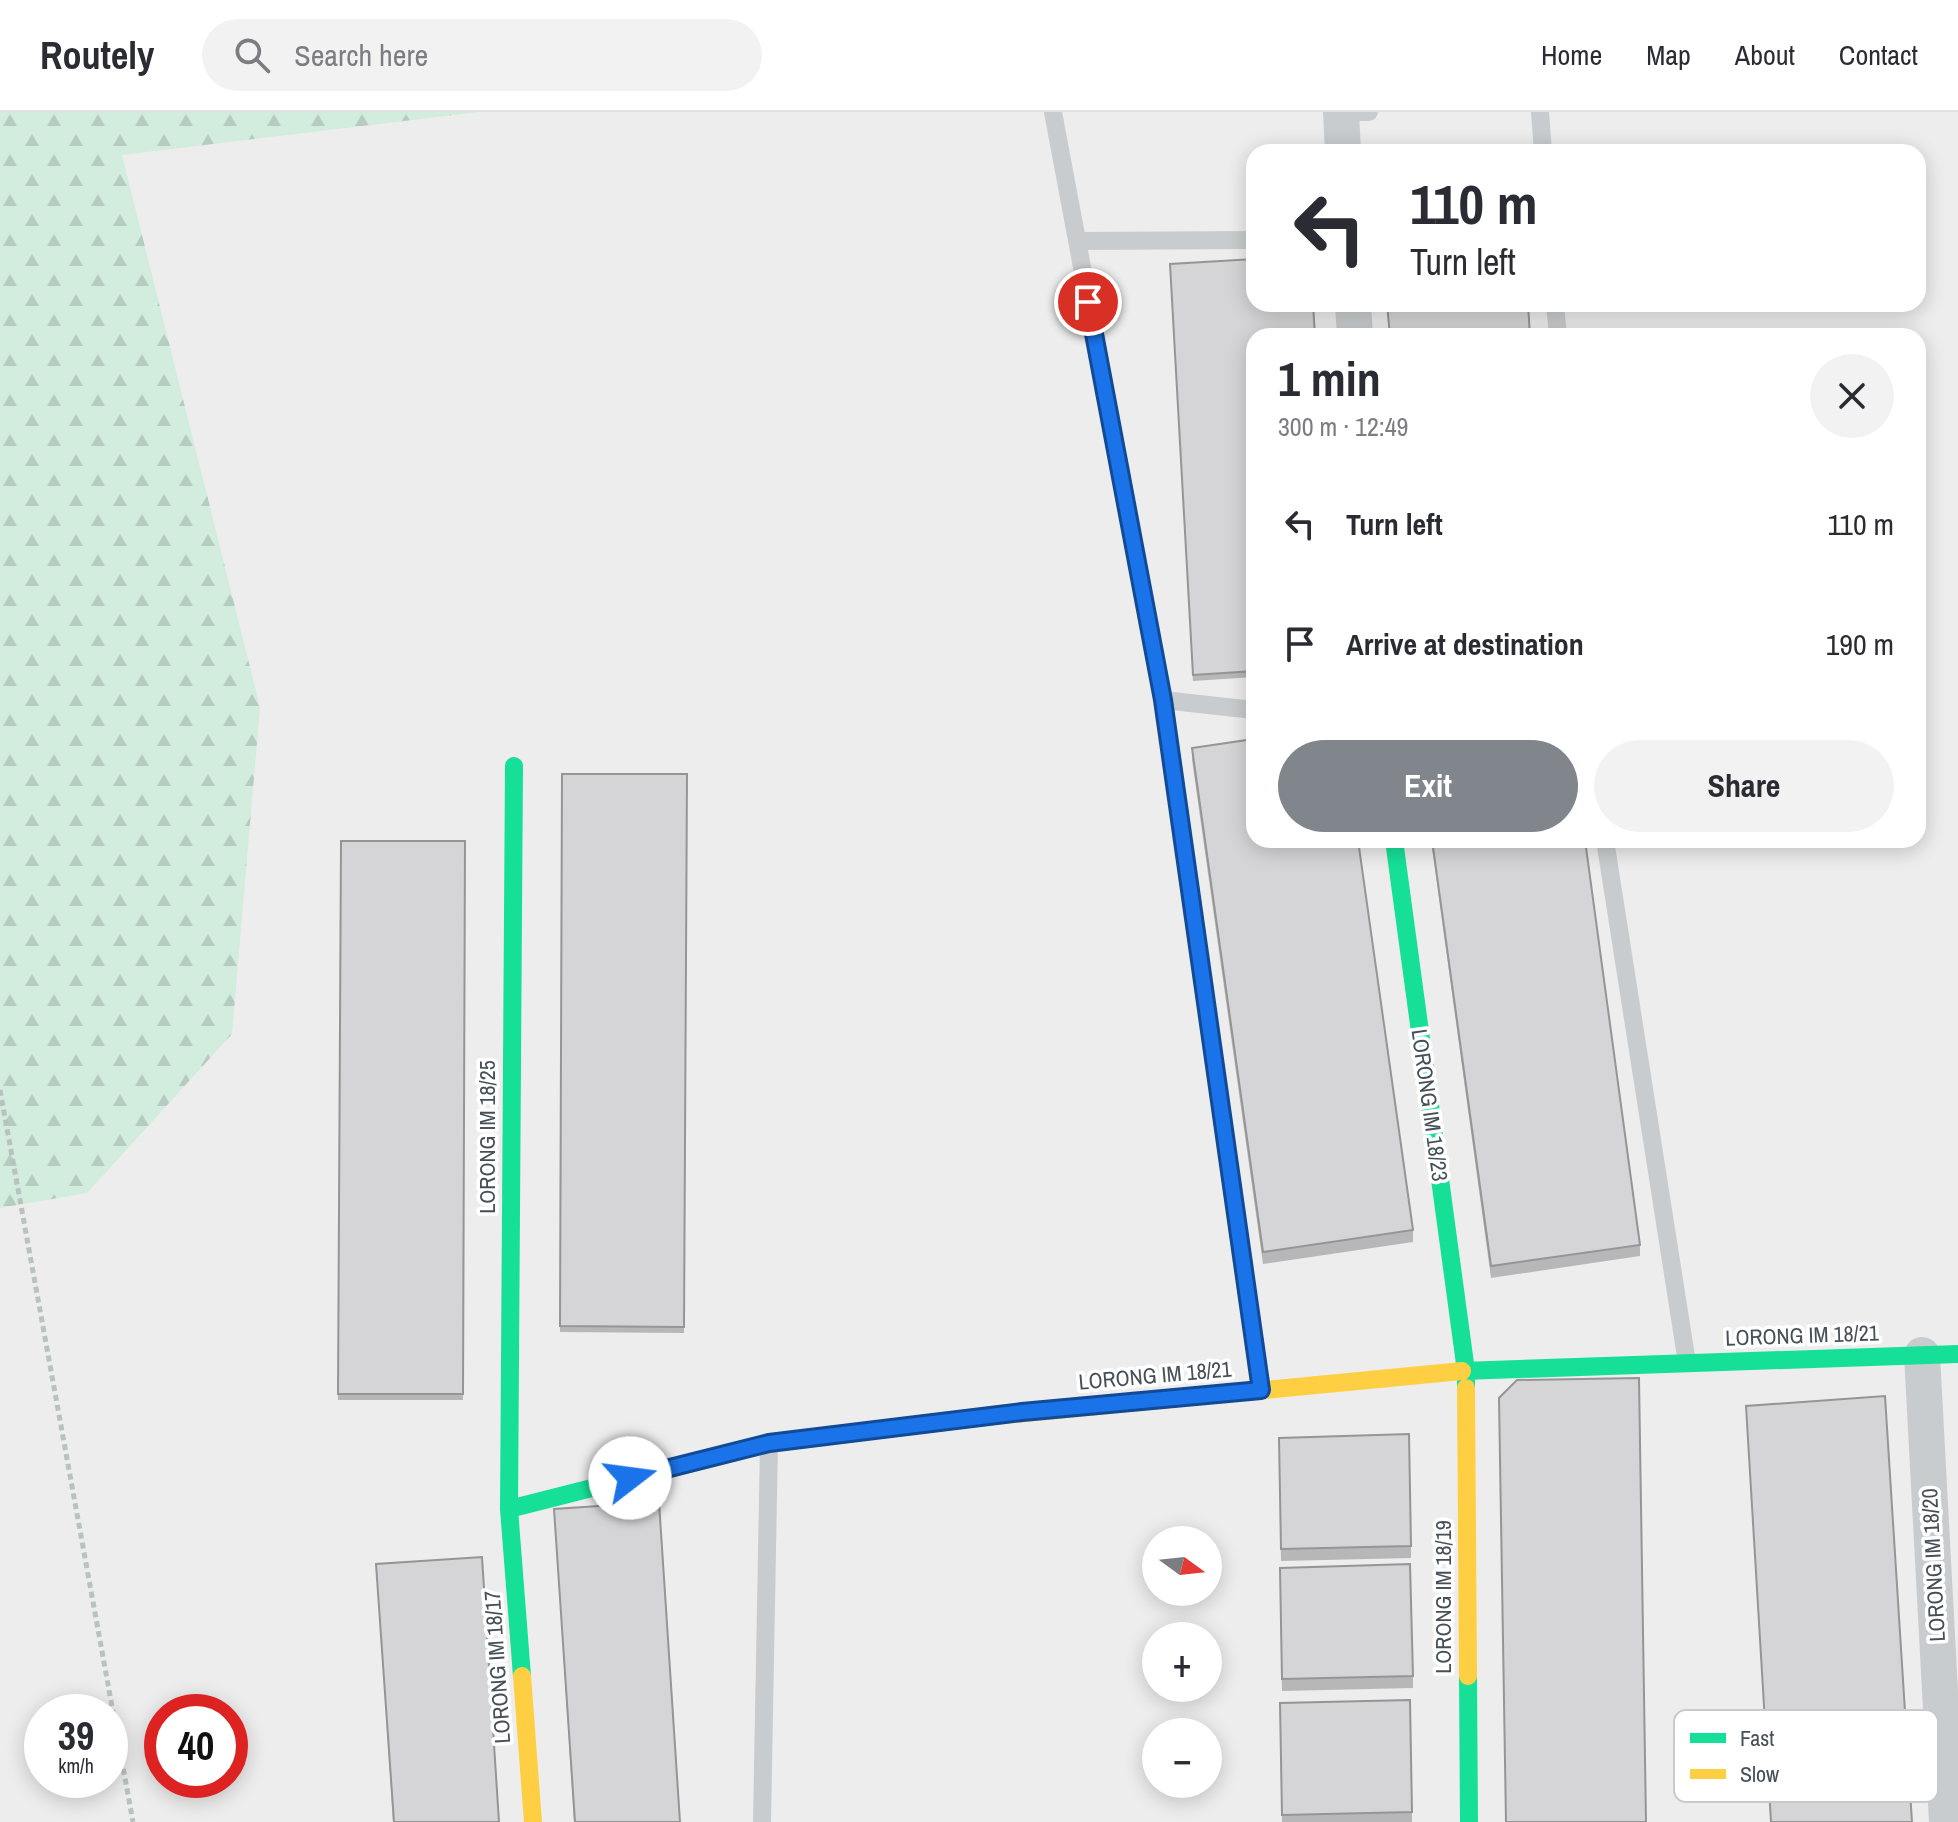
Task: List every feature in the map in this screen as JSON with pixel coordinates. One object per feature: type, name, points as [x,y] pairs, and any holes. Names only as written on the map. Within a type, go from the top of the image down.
[{"type":"street","points":[[1338,112],[1342,144]]},
{"type":"street","name":"LORONG IM 18/25","points":[[509,1509],[514,766]]},
{"type":"street","name":"LORONG IM 18/23","points":[[1395,848],[1466,1371]]},
{"type":"street","name":"LORONG IM 18/21","points":[[509,1509],[769,1443],[1022,1412],[1466,1371],[1958,1354]]},
{"type":"street","name":"LORONG IM 18/20","points":[[1922,1355],[1947,1822]]},
{"type":"street","name":"LORONG IM 18/19","points":[[1466,1371],[1469,1822]]},
{"type":"street","name":"LORONG IM 18/17","points":[[509,1509],[533,1822]]},
{"type":"lane","points":[[1053,112],[1163,700],[1261,1390]]},
{"type":"lane","points":[[1338,112],[1369,112]]},
{"type":"lane","points":[[1540,112],[1542,144]]},
{"type":"lane","points":[[1077,241],[1246,240]]},
{"type":"lane","points":[[1163,700],[1246,709]]},
{"type":"lane","points":[[1606,848],[1687,1363]]},
{"type":"lane","points":[[762,1822],[769,1443]]},
{"type":"path","points":[[0,1090],[133,1822]]},
{"type":"green space","points":[[0,112],[479,112],[122,155],[260,707],[232,1034],[87,1193],[0,1208]]},
{"type":"building","points":[[1246,259],[1246,312],[1314,312],[1314,328],[1246,328],[1246,672],[1193,675],[1170,264]]},
{"type":"building","points":[[1388,312],[1528,312],[1530,328],[1389,328]]},
{"type":"building","points":[[1246,740],[1246,848],[1359,848],[1413,1230],[1263,1252],[1192,748]]},
{"type":"building","points":[[562,774],[687,774],[684,1327],[560,1326]]},
{"type":"building","points":[[341,841],[465,841],[463,1394],[338,1394]]},
{"type":"building","points":[[1433,848],[1586,848],[1640,1245],[1491,1266]]},
{"type":"building","points":[[1639,1378],[1646,1822],[1506,1822],[1499,1398],[1517,1380]]},
{"type":"building","points":[[1885,1396],[1905,1710],[1764,1710],[1746,1406]]},
{"type":"building","points":[[1409,1434],[1411,1546],[1281,1549],[1279,1438]]},
{"type":"building","points":[[659,1502],[680,1822],[575,1822],[554,1509]]},
{"type":"building","points":[[482,1557],[499,1822],[394,1822],[376,1564]]},
{"type":"building","points":[[1410,1564],[1413,1676],[1282,1679],[1280,1568]]},
{"type":"building","points":[[1410,1700],[1412,1812],[1282,1815],[1280,1703]]},
{"type":"building","points":[[1770,1802],[1911,1802],[1912,1822],[1771,1822]]},
{"type":"traffic: fast","points":[[514,766],[509,1509],[522,1676]]},
{"type":"traffic: fast","points":[[1395,848],[1466,1388]]},
{"type":"traffic: fast","points":[[1462,1371],[1958,1354]]},
{"type":"traffic: fast","points":[[509,1509],[769,1443],[985,1417]]},
{"type":"traffic: fast","points":[[1468,1676],[1469,1822]]},
{"type":"traffic: slow","points":[[985,1417],[1462,1371]]},
{"type":"traffic: slow","points":[[1466,1388],[1468,1676]]},
{"type":"traffic: slow","points":[[522,1676],[533,1822]]},
{"type":"route","points":[[630,1478],[769,1443],[1022,1412],[1261,1390],[1163,700],[1088,302]]}]
